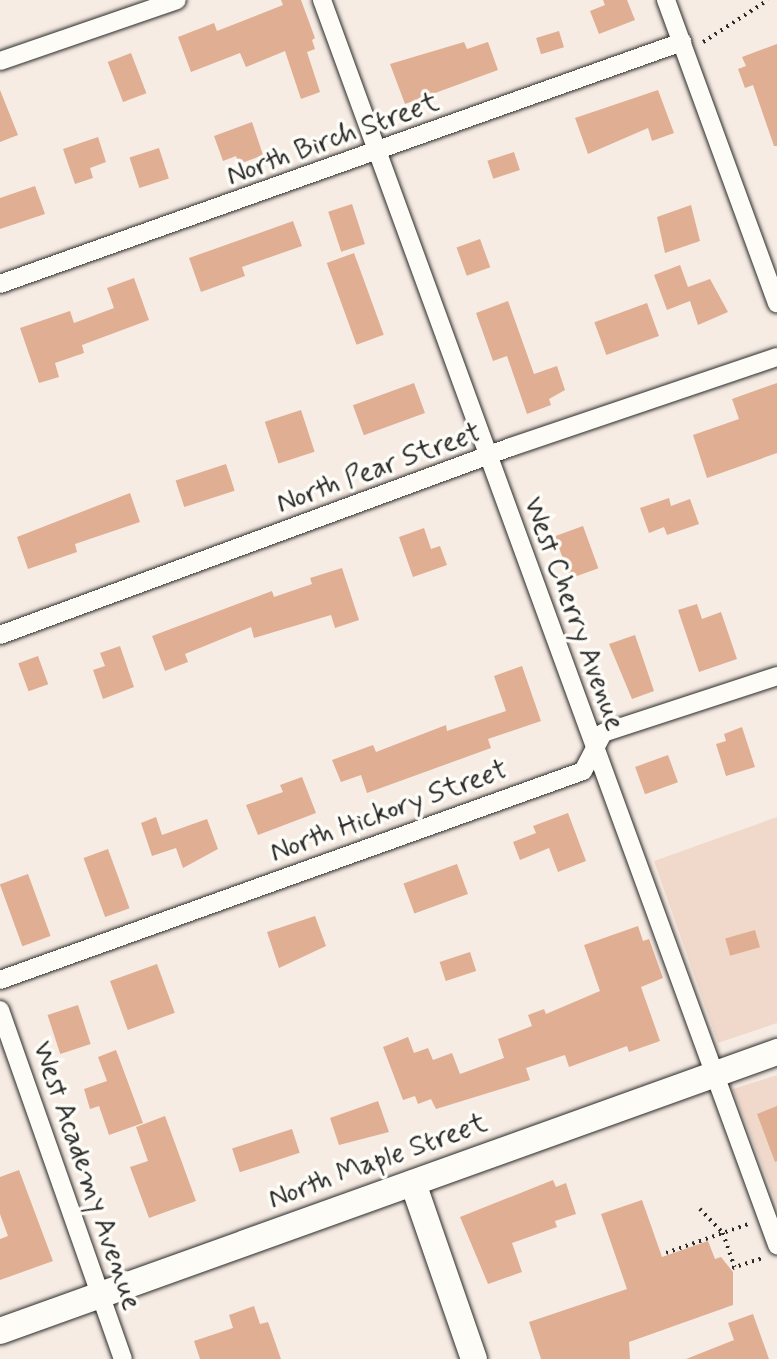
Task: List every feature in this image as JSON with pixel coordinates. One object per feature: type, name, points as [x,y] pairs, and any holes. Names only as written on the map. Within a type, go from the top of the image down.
[{"type":"main road","name":"North Maple Street","points":[[0,1331],[777,1052]]},
{"type":"main road","points":[[412,1183],[474,1359]]},
{"type":"street","points":[[0,61],[177,0]]},
{"type":"street","name":"West Cherry Avenue","points":[[322,0],[713,1074],[771,1251]]},
{"type":"street","points":[[666,0],[777,303]]},
{"type":"street","name":"North Birch Street","points":[[0,284],[683,46]]},
{"type":"street","name":"North Pear Street","points":[[0,635],[488,457],[777,357]]},
{"type":"street","name":"North Hickory Street","points":[[0,980],[583,771],[603,733],[777,676]]},
{"type":"street","name":"West Academy Avenue","points":[[0,1010],[123,1359]]},
{"type":"path","points":[[683,46],[722,34],[768,0]]},
{"type":"path","points":[[700,1209],[723,1233],[734,1268],[771,1251]]},
{"type":"path","points":[[666,1253],[753,1222]]},
{"type":"shaded area","points":[[777,817],[777,1023],[718,1043],[654,861]]},
{"type":"shaded area","points":[[777,1075],[777,1205],[733,1089]]},
{"type":"building","points":[[281,0],[301,0],[315,38],[312,40],[315,49],[307,52],[320,92],[301,99],[285,51],[246,67],[240,53],[191,72],[178,37],[214,23],[217,31],[283,5]]},
{"type":"building","points":[[603,0],[627,0],[635,20],[599,34],[590,11],[605,5]]},
{"type":"building","points":[[559,31],[564,47],[541,54],[536,38]]},
{"type":"building","points":[[464,42],[467,49],[488,42],[498,70],[405,104],[390,64]]},
{"type":"building","points":[[777,44],[777,146],[774,146],[753,85],[745,88],[738,69],[746,66],[742,57]]},
{"type":"building","points":[[131,53],[146,93],[123,102],[108,62]]},
{"type":"building","points":[[0,90],[18,135],[0,142]]},
{"type":"building","points":[[658,90],[674,133],[652,141],[648,128],[588,154],[575,118]]},
{"type":"building","points":[[252,122],[263,155],[239,164],[236,156],[223,161],[214,136]]},
{"type":"building","points":[[98,137],[106,162],[90,168],[93,178],[75,184],[63,149]]},
{"type":"building","points":[[159,148],[169,178],[139,188],[130,158]]},
{"type":"building","points":[[514,152],[520,170],[493,179],[487,161]]},
{"type":"building","points":[[35,186],[45,214],[0,229],[0,198]]},
{"type":"building","points":[[352,204],[365,244],[341,252],[328,212]]},
{"type":"building","points":[[691,205],[700,241],[665,253],[657,217]]},
{"type":"building","points":[[293,221],[302,246],[242,267],[245,276],[201,292],[189,258]]},
{"type":"building","points":[[480,239],[490,267],[467,276],[457,248]]},
{"type":"building","points":[[354,253],[384,335],[357,345],[327,263]]},
{"type":"building","points":[[680,265],[688,287],[710,279],[728,312],[698,325],[690,301],[667,310],[654,275]]},
{"type":"building","points":[[134,278],[149,320],[82,345],[84,353],[55,363],[59,377],[39,383],[20,328],[70,311],[74,323],[114,308],[107,288]]},
{"type":"building","points":[[508,301],[534,374],[557,366],[565,390],[549,399],[551,405],[527,414],[507,356],[493,361],[476,313]]},
{"type":"building","points":[[647,303],[659,336],[606,355],[594,322]]},
{"type":"building","points":[[414,383],[425,413],[364,435],[353,405]]},
{"type":"building","points":[[777,383],[777,453],[707,478],[693,435],[739,419],[732,399]]},
{"type":"building","points":[[301,410],[315,452],[278,464],[265,422]]},
{"type":"building","points":[[226,464],[235,491],[184,507],[176,480]]},
{"type":"building","points":[[130,493],[140,522],[75,544],[77,552],[28,569],[17,537]]},
{"type":"building","points":[[669,498],[671,506],[690,499],[699,524],[667,535],[664,527],[649,533],[640,508]]},
{"type":"building","points":[[583,526],[598,568],[570,579],[555,536]]},
{"type":"building","points":[[424,528],[431,549],[440,546],[447,565],[413,577],[399,537]]},
{"type":"building","points":[[342,568],[359,620],[335,628],[331,615],[254,638],[251,627],[185,654],[188,662],[165,671],[152,636],[272,591],[274,597],[312,584],[310,578]]},
{"type":"building","points":[[697,604],[702,619],[721,612],[737,659],[699,672],[678,610]]},
{"type":"building","points":[[635,635],[654,691],[632,699],[609,644]]},
{"type":"building","points":[[120,646],[134,687],[103,699],[93,670],[105,666],[100,653]]},
{"type":"building","points":[[38,656],[48,684],[29,691],[18,663]]},
{"type":"building","points":[[522,666],[541,721],[488,739],[491,748],[367,793],[361,775],[341,782],[332,760],[373,745],[376,752],[446,725],[447,731],[506,711],[494,676]]},
{"type":"building","points":[[742,727],[755,767],[726,776],[716,744],[726,741],[724,734]]},
{"type":"building","points":[[668,755],[678,782],[645,794],[635,767]]},
{"type":"building","points":[[302,777],[316,813],[258,835],[246,805],[283,792],[280,785]]},
{"type":"building","points":[[568,813],[586,861],[558,872],[549,848],[520,860],[513,842],[536,833],[533,826]]},
{"type":"building","points":[[156,817],[162,835],[207,819],[218,849],[183,868],[176,848],[152,856],[141,823]]},
{"type":"building","points":[[108,849],[130,908],[105,917],[84,858]]},
{"type":"building","points":[[457,864],[468,894],[414,914],[403,883]]},
{"type":"building","points":[[28,874],[51,936],[22,946],[0,884]]},
{"type":"building","points":[[315,916],[326,946],[279,968],[267,932]]},
{"type":"building","points":[[638,926],[643,941],[649,939],[663,978],[641,987],[660,1041],[629,1052],[627,1046],[569,1067],[565,1055],[526,1068],[530,1080],[436,1109],[431,1099],[418,1104],[415,1096],[403,1100],[383,1047],[408,1037],[414,1053],[428,1048],[433,1060],[452,1053],[460,1074],[504,1058],[498,1039],[532,1026],[528,1015],[544,1009],[546,1014],[600,991],[584,945]]},
{"type":"building","points":[[755,930],[760,947],[730,956],[725,939]]},
{"type":"building","points":[[470,952],[476,971],[446,981],[440,962]]},
{"type":"building","points":[[157,964],[175,1013],[128,1030],[110,981]]},
{"type":"building","points":[[78,1005],[91,1044],[60,1054],[48,1015]]},
{"type":"building","points":[[116,1050],[143,1123],[109,1135],[99,1106],[90,1109],[84,1089],[107,1081],[98,1057]]},
{"type":"building","points":[[378,1101],[389,1132],[339,1145],[330,1118]]},
{"type":"building","points":[[777,1106],[777,1161],[775,1162],[757,1114]]},
{"type":"building","points":[[165,1116],[196,1201],[149,1218],[130,1167],[148,1161],[136,1127]]},
{"type":"building","points":[[292,1129],[300,1153],[240,1172],[232,1148]]},
{"type":"building","points":[[19,1170],[53,1261],[0,1280],[0,1239],[8,1236],[0,1214],[0,1177]]},
{"type":"building","points":[[553,1180],[556,1187],[566,1183],[576,1214],[555,1221],[557,1227],[512,1243],[522,1272],[488,1284],[460,1217]]},
{"type":"building","points":[[642,1200],[662,1257],[708,1241],[715,1259],[721,1257],[733,1272],[733,1305],[629,1342],[630,1359],[541,1359],[529,1322],[627,1289],[601,1214]]},
{"type":"building","points":[[254,1306],[260,1324],[268,1322],[281,1359],[200,1359],[194,1341],[233,1328],[229,1315]]},
{"type":"building","points":[[753,1314],[769,1359],[686,1359],[734,1340],[728,1323]]}]
